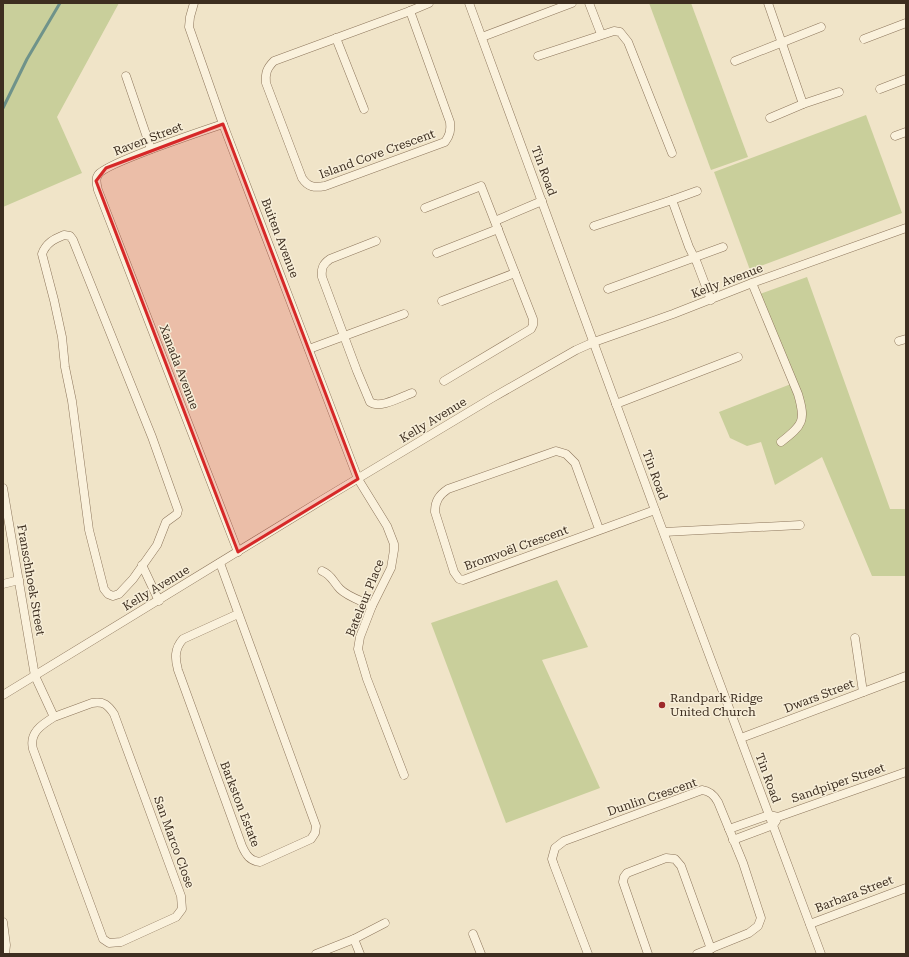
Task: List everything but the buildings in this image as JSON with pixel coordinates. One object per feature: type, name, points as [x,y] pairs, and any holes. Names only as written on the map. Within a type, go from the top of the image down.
[{"type":"street","name":"Buiten Avenue","points":[[194,3],[189,27],[223,124],[358,479]]},
{"type":"street","name":"Island Cove Crescent","points":[[410,11],[450,122],[451,131],[449,137],[445,142],[325,186],[317,188],[306,184],[302,178],[266,82],[265,75],[267,70],[274,61],[429,3]]},
{"type":"street","name":"Tin Road","points":[[469,3],[655,510],[821,954]]},
{"type":"street","points":[[482,37],[572,3]]},
{"type":"street","points":[[589,3],[601,34]]},
{"type":"street","points":[[768,3],[803,104]]},
{"type":"street","points":[[864,39],[906,23]]},
{"type":"street","points":[[735,61],[821,28]]},
{"type":"street","points":[[538,56],[614,30],[620,32],[628,42],[672,153]]},
{"type":"street","points":[[336,38],[364,109]]},
{"type":"street","points":[[126,76],[151,149]]},
{"type":"street","points":[[880,89],[906,80]]},
{"type":"street","points":[[770,118],[803,104],[839,92]]},
{"type":"street","name":"Raven Street","points":[[98,190],[96,181],[101,171],[151,149],[223,124]]},
{"type":"street","points":[[895,136],[906,132]]},
{"type":"street","points":[[425,208],[481,186],[533,319],[533,325],[530,329],[444,381]]},
{"type":"street","name":"Xanada Avenue","points":[[98,190],[238,552]]},
{"type":"street","points":[[594,226],[698,191]]},
{"type":"street","points":[[672,200],[711,300]]},
{"type":"street","points":[[495,221],[542,201]]},
{"type":"street","name":"Kelly Avenue","points":[[3,696],[358,479],[576,350],[594,342],[711,300],[752,283],[906,228]]},
{"type":"street","points":[[437,253],[498,229]]},
{"type":"street","points":[[64,235],[70,236],[73,240],[141,407],[178,508],[177,514],[166,522],[157,545],[142,565],[133,579],[119,594],[113,596],[105,591],[89,530],[62,337],[42,254],[44,248],[49,242],[64,235]]},
{"type":"street","points":[[376,241],[325,262],[321,270],[322,277],[368,399],[372,403],[381,404],[412,393]]},
{"type":"street","points":[[608,289],[723,247]]},
{"type":"street","points":[[442,301],[515,273]]},
{"type":"street","points":[[752,283],[798,394],[801,405],[801,423],[798,429],[781,442]]},
{"type":"street","points":[[309,349],[404,314]]},
{"type":"street","points":[[616,404],[738,358]]},
{"type":"street","name":"Bromvoël Crescent","points":[[599,529],[575,463],[566,454],[556,451],[448,489],[441,494],[435,503],[435,512],[451,565],[456,576],[463,580],[599,529],[655,510]]},
{"type":"street","name":"Bateleur Place","points":[[358,479],[384,521],[394,544],[394,555],[391,568],[372,606],[360,638],[358,649],[369,686],[404,775]]},
{"type":"street","name":"Franschhoek Street","points":[[3,488],[35,676]]},
{"type":"street","points":[[664,532],[800,525]]},
{"type":"street","name":"Barkston Estate","points":[[220,563],[316,826],[315,833],[311,839],[260,862],[252,860],[248,857],[242,846],[183,685],[175,659],[176,649],[179,643],[183,640],[238,614]]},
{"type":"street","points":[[142,565],[160,601]]},
{"type":"street","points":[[322,571],[332,577],[340,589],[345,593],[372,606]]},
{"type":"street","points":[[3,584],[19,580]]},
{"type":"street","points":[[855,638],[862,692]]},
{"type":"street","points":[[35,676],[54,717]]},
{"type":"street","name":"Dwars Street","points":[[741,738],[906,676]]},
{"type":"street","name":"San Marco Close","points":[[98,702],[105,704],[110,708],[114,714],[181,896],[182,909],[176,917],[121,942],[109,943],[103,939],[33,749],[33,738],[36,731],[40,726],[54,717],[98,702]]},
{"type":"street","name":"Sandpiper Street","points":[[778,817],[906,772]]},
{"type":"street","name":"Dunlin Crescent","points":[[588,954],[552,859],[553,853],[559,844],[702,790],[714,796],[729,829],[743,863],[760,914],[760,922],[754,930],[749,933],[696,954]]},
{"type":"street","points":[[729,829],[769,814],[778,817],[773,825],[733,840]]},
{"type":"street","points":[[648,954],[623,882],[627,873],[666,858],[675,859],[681,866],[711,949]]},
{"type":"street","name":"Barbara Street","points":[[810,924],[906,888]]},
{"type":"street","points":[[3,922],[6,945],[4,954]]},
{"type":"street","points":[[316,954],[354,939],[385,924]]},
{"type":"street","points":[[473,934],[481,954]]},
{"type":"street","points":[[354,939],[360,954]]},
{"type":"highlighted area","points":[[223,124],[358,479],[238,552],[96,181],[106,168]]},
{"type":"green space","points":[[3,3],[119,3],[57,117],[82,173],[3,207]]},
{"type":"green space","points":[[649,3],[691,3],[748,157],[711,170]]},
{"type":"green space","points":[[866,115],[902,213],[750,270],[714,172]]},
{"type":"green space","points":[[807,277],[890,509],[906,509],[906,576],[872,576],[822,457],[775,485],[761,442],[747,446],[730,438],[719,412],[791,384],[754,296]]},
{"type":"green space","points":[[557,580],[588,647],[542,660],[600,788],[506,823],[431,623]]},
{"type":"waterway","points":[[3,108],[27,59],[60,3]]},
{"type":"place","name":"Randpark Ridge United Church","points":[[662,705]]}]
